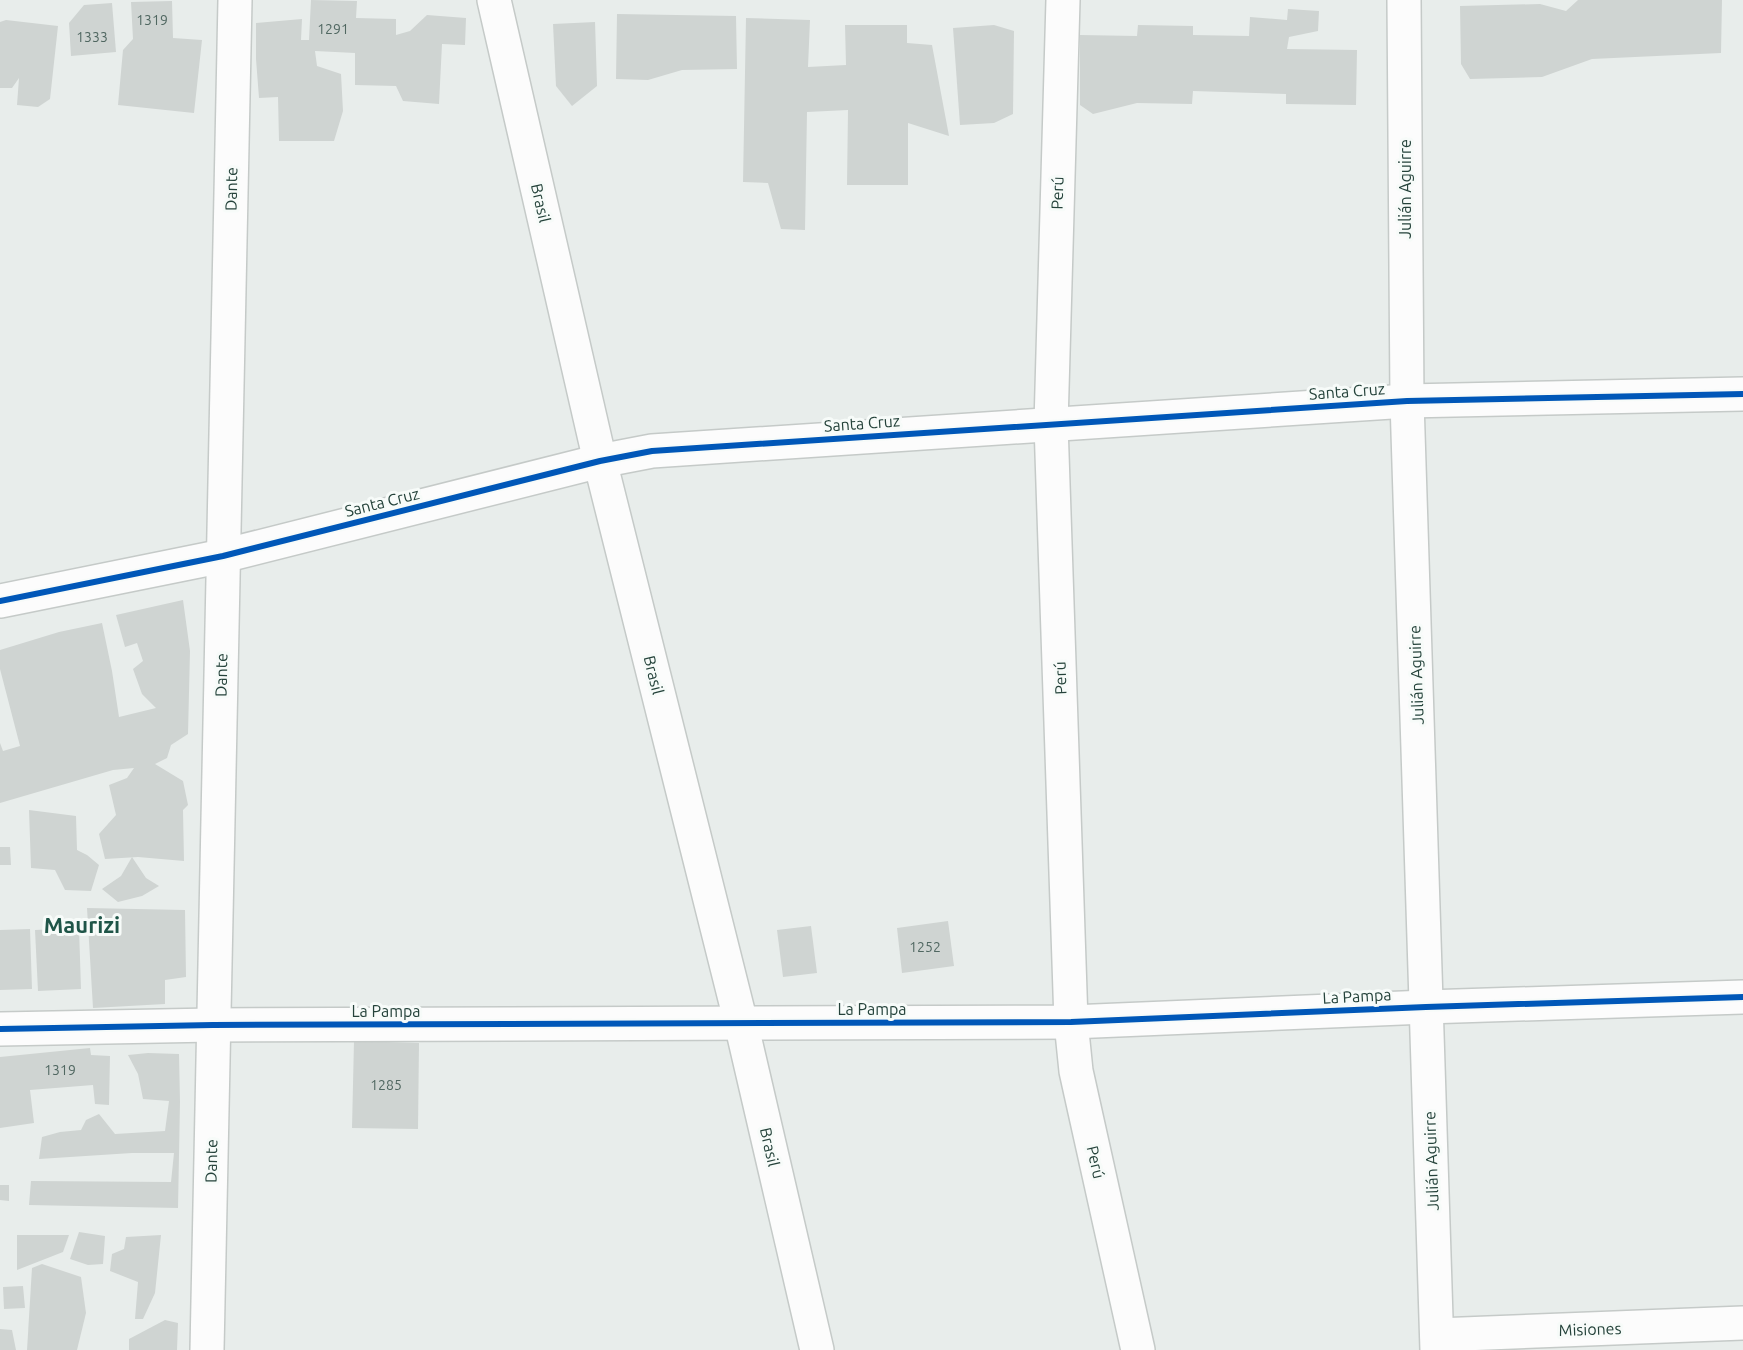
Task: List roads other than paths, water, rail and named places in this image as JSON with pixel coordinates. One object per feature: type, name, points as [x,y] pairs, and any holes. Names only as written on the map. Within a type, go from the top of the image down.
[{"type":"street","name":"Dante","points":[[207,1350],[235,0]]},
{"type":"street","name":"Brasil","points":[[494,0],[600,461],[741,1023],[818,1350]]},
{"type":"street","name":"Perú","points":[[1063,0],[1051,424],[1071,1022],[1076,1071],[1138,1350]]},
{"type":"street","name":"Julián Aguirre","points":[[1404,0],[1407,401],[1437,1342]]},
{"type":"street","name":"Santa Cruz","points":[[0,601],[223,556],[600,461],[652,451],[1407,401],[1743,394]]},
{"type":"street","name":"La Pampa","points":[[0,1029],[213,1025],[1071,1022],[1426,1006],[1743,997]]},
{"type":"street","name":"Misiones","points":[[1437,1342],[1743,1323]]},
{"type":"district","name":"Maurizi","points":[[82,924]]}]
